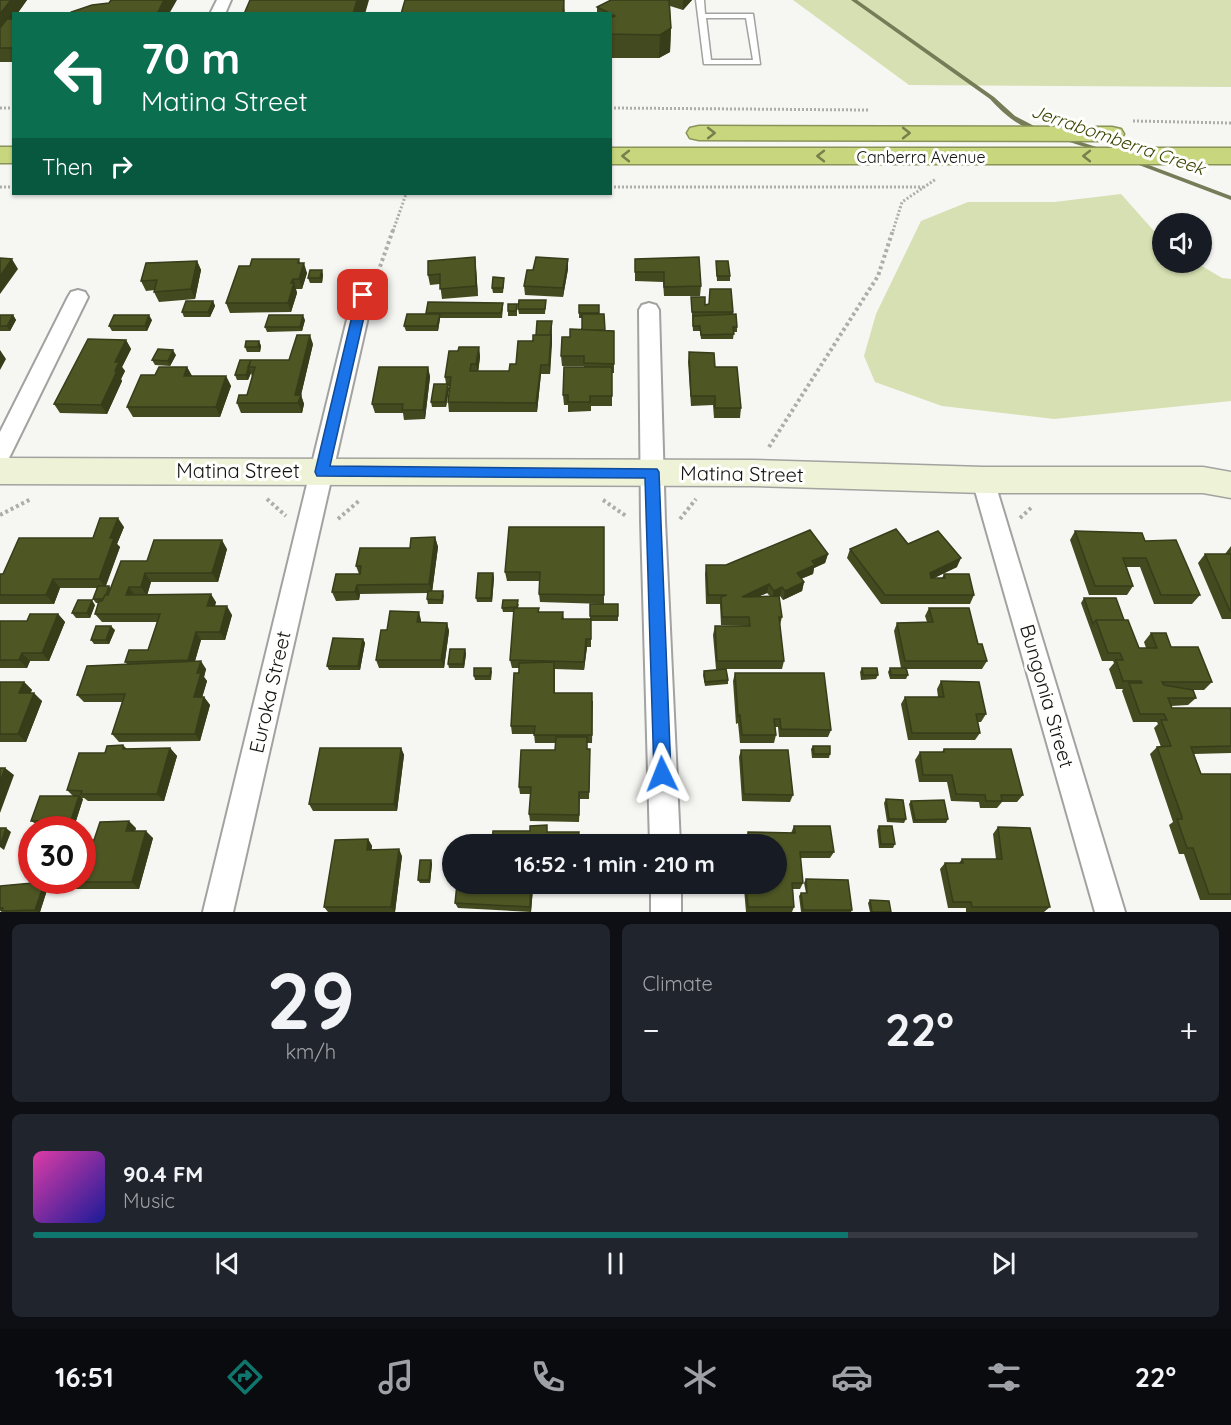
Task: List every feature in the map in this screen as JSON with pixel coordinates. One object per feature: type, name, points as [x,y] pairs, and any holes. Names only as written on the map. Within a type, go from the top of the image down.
[{"type":"highway","name":"Canberra Avenue","points":[[612,133],[994,133],[1163,127],[1231,134]]},
{"type":"highway","name":"Canberra Avenue","points":[[612,156],[1220,156]]},
{"type":"street","name":"Euroka Street","points":[[218,912],[363,295]]},
{"type":"street","points":[[0,454],[78,297]]},
{"type":"street","points":[[649,310],[652,472],[665,834]]},
{"type":"street","name":"Matina Street","points":[[0,471],[752,473],[983,480],[1203,480],[1231,484]]},
{"type":"street","name":"Bungonia Street","points":[[983,480],[1110,912]]},
{"type":"street","points":[[666,894],[666,912]]},
{"type":"lane","points":[[700,0],[707,62],[757,62],[750,16],[702,16]]},
{"type":"path","points":[[1163,127],[1231,123]]},
{"type":"path","points":[[752,473],[878,276],[902,202],[943,174]]},
{"type":"path","points":[[612,187],[924,187]]},
{"type":"path","points":[[363,295],[371,292],[406,195]]},
{"type":"green space","points":[[793,0],[1231,0],[1231,87],[909,85]]},
{"type":"green space","points":[[1121,194],[1152,229],[1152,273],[1212,272],[1222,278],[1231,279],[1231,401],[1054,419],[942,406],[875,382],[864,356],[876,314],[921,221],[968,202],[1054,202]]},
{"type":"building","points":[[0,0],[11,0],[0,14]]},
{"type":"building","points":[[111,0],[164,0],[158,12],[71,12],[92,5],[109,3]]},
{"type":"building","points":[[250,0],[357,0],[354,12],[245,12]]},
{"type":"building","points":[[405,0],[564,0],[563,12],[402,12]]},
{"type":"building","points":[[611,0],[669,0],[671,28],[660,35],[612,34],[612,17],[615,16],[612,12],[597,7]]},
{"type":"building","points":[[7,19],[12,19],[12,48],[0,48],[0,28]]},
{"type":"building","points":[[475,257],[476,286],[440,289],[440,274],[428,275],[428,261]]},
{"type":"building","points":[[536,257],[568,259],[563,288],[524,286],[527,270],[533,270]]},
{"type":"building","points":[[699,257],[701,286],[664,287],[664,272],[635,272],[635,259]]},
{"type":"building","points":[[0,258],[12,259],[0,276]]},
{"type":"building","points":[[252,259],[299,259],[298,263],[304,263],[299,279],[293,279],[291,283],[294,283],[288,303],[226,303],[239,266],[250,266]]},
{"type":"building","points":[[197,261],[191,289],[154,292],[157,280],[141,281],[146,263]]},
{"type":"building","points":[[716,261],[728,261],[730,276],[717,276]]},
{"type":"building","points":[[310,270],[322,270],[320,278],[308,278]]},
{"type":"building","points":[[493,277],[504,278],[503,288],[492,288]]},
{"type":"building","points":[[710,289],[731,289],[733,312],[692,312],[691,297],[705,297],[705,305],[709,304]]},
{"type":"building","points":[[519,300],[546,300],[545,309],[518,309]]},
{"type":"building","points":[[186,301],[213,301],[208,312],[182,312]]},
{"type":"building","points":[[428,302],[503,303],[501,313],[426,313]]},
{"type":"building","points":[[508,304],[517,304],[516,311],[508,311]]},
{"type":"building","points":[[579,305],[599,305],[599,313],[579,313]]},
{"type":"building","points":[[407,314],[440,314],[437,326],[404,326]]},
{"type":"building","points":[[582,314],[604,314],[605,330],[582,330]]},
{"type":"building","points":[[736,314],[737,327],[733,327],[734,334],[701,335],[700,326],[693,326],[693,316]]},
{"type":"building","points":[[0,315],[13,315],[7,326],[0,326]]},
{"type":"building","points":[[114,315],[149,315],[145,326],[109,326]]},
{"type":"building","points":[[269,315],[303,315],[300,327],[265,327]]},
{"type":"building","points":[[537,321],[552,321],[550,335],[536,335]]},
{"type":"building","points":[[570,329],[614,331],[614,364],[584,363],[584,356],[561,356],[562,337],[570,337]]},
{"type":"building","points":[[297,335],[310,335],[295,395],[301,395],[298,403],[237,403],[239,395],[247,395],[255,367],[248,367],[251,360],[289,360]]},
{"type":"building","points":[[533,335],[551,335],[549,365],[541,365],[536,403],[448,402],[451,377],[445,377],[449,351],[458,351],[459,347],[479,347],[476,364],[471,364],[470,371],[509,371],[510,364],[516,364],[518,341],[533,341]]},
{"type":"building","points":[[88,339],[126,340],[115,362],[119,362],[115,371],[117,371],[101,405],[54,404]]},
{"type":"building","points":[[246,341],[259,341],[258,347],[245,347]]},
{"type":"building","points":[[158,349],[173,350],[168,361],[152,360]]},
{"type":"building","points":[[689,352],[714,353],[715,367],[737,367],[741,408],[715,408],[715,396],[691,396]]},
{"type":"building","points":[[240,360],[251,360],[246,375],[235,375]]},
{"type":"building","points":[[159,367],[187,367],[184,376],[226,376],[216,407],[127,407],[141,375],[155,375]]},
{"type":"building","points":[[379,367],[428,367],[423,410],[402,410],[403,404],[372,404]]},
{"type":"building","points":[[564,367],[612,367],[612,396],[590,396],[590,402],[568,402],[568,395],[563,395]]},
{"type":"building","points":[[434,384],[448,384],[445,402],[431,402]]},
{"type":"building","points":[[100,518],[118,518],[110,538],[114,538],[99,579],[53,579],[46,595],[0,595],[0,574],[3,574],[19,538],[93,538]]},
{"type":"building","points":[[509,527],[604,527],[604,595],[539,594],[540,572],[505,572]]},
{"type":"building","points":[[896,529],[908,544],[938,531],[961,558],[930,573],[931,578],[945,578],[944,574],[969,574],[974,595],[885,595],[850,549]]},
{"type":"building","points":[[810,530],[828,554],[812,561],[815,565],[797,573],[804,582],[785,591],[782,587],[774,591],[769,584],[742,597],[779,596],[784,661],[717,661],[715,626],[750,626],[749,617],[722,617],[721,597],[727,595],[708,595],[706,565],[726,565]]},
{"type":"building","points":[[1075,531],[1142,533],[1145,541],[1176,540],[1200,595],[1161,595],[1146,558],[1123,558],[1133,586],[1095,586]]},
{"type":"building","points":[[435,537],[429,584],[357,585],[355,592],[332,592],[336,574],[360,574],[361,566],[356,566],[360,548],[410,548],[411,538]]},
{"type":"building","points":[[154,540],[222,540],[212,573],[145,573],[141,587],[129,587],[126,595],[211,594],[207,606],[227,606],[220,632],[196,632],[188,660],[125,662],[129,650],[148,650],[160,614],[95,614],[99,601],[108,595],[121,561],[147,561]]},
{"type":"building","points":[[1205,554],[1231,554],[1231,611],[1230,611]]},
{"type":"building","points":[[478,573],[493,573],[491,598],[476,598]]},
{"type":"building","points":[[98,586],[109,586],[103,599],[93,599]]},
{"type":"building","points":[[428,591],[443,591],[442,600],[427,599]]},
{"type":"building","points":[[1084,598],[1116,598],[1124,620],[1096,620],[1093,624]]},
{"type":"building","points":[[78,600],[92,600],[87,613],[72,613]]},
{"type":"building","points":[[503,600],[518,600],[517,607],[502,608]]},
{"type":"building","points":[[590,604],[618,604],[618,616],[590,616]]},
{"type":"building","points":[[514,608],[539,608],[538,612],[563,612],[562,619],[591,619],[591,639],[586,639],[584,662],[510,660]]},
{"type":"building","points":[[929,608],[969,608],[978,644],[982,644],[987,661],[905,661],[897,623],[933,622]]},
{"type":"building","points":[[390,611],[419,612],[417,622],[447,623],[441,660],[376,660],[381,630],[387,630]]},
{"type":"building","points":[[30,614],[58,614],[42,653],[22,653],[19,660],[0,660],[0,621],[27,621]]},
{"type":"building","points":[[1096,620],[1128,620],[1139,648],[1157,648],[1151,633],[1166,633],[1171,647],[1198,647],[1212,682],[1162,682],[1164,685],[1193,690],[1196,698],[1168,698],[1172,708],[1231,708],[1231,746],[1191,747],[1201,774],[1231,774],[1231,894],[1209,894],[1193,848],[1187,848],[1177,819],[1182,819],[1182,817],[1157,747],[1171,746],[1161,720],[1167,720],[1164,714],[1140,714],[1129,683],[1142,683],[1141,681],[1123,681],[1116,660],[1123,660],[1120,653],[1108,653]]},
{"type":"building","points":[[96,626],[111,626],[106,640],[91,640]]},
{"type":"building","points":[[333,638],[363,639],[358,666],[327,666]]},
{"type":"building","points":[[450,649],[465,649],[463,664],[448,664]]},
{"type":"building","points":[[201,661],[197,673],[201,673],[194,697],[204,697],[195,734],[112,734],[125,694],[77,695],[87,666]]},
{"type":"building","points":[[554,662],[554,693],[592,693],[592,735],[534,735],[535,726],[511,726],[514,673],[519,673],[519,663]]},
{"type":"building","points":[[474,668],[491,668],[490,676],[474,676]]},
{"type":"building","points":[[862,668],[877,668],[878,675],[863,675]]},
{"type":"building","points":[[890,668],[906,668],[908,675],[891,675]]},
{"type":"building","points":[[726,669],[728,680],[705,682],[704,671]]},
{"type":"building","points":[[735,673],[824,673],[831,730],[781,729],[780,719],[774,719],[776,735],[742,735],[740,715],[738,716]]},
{"type":"building","points":[[941,681],[979,682],[986,714],[976,714],[980,733],[912,733],[905,697],[944,697]]},
{"type":"building","points":[[0,682],[24,682],[19,693],[34,693],[18,734],[0,734]]},
{"type":"building","points":[[556,737],[587,737],[587,749],[590,749],[589,792],[579,792],[579,815],[529,814],[531,787],[519,787],[521,750],[555,750]]},
{"type":"building","points":[[123,745],[123,749],[170,748],[157,794],[81,794],[82,791],[67,790],[79,753],[105,753],[107,746]]},
{"type":"building","points":[[813,746],[830,746],[830,754],[814,754]]},
{"type":"building","points":[[320,748],[401,748],[394,804],[309,804]]},
{"type":"building","points":[[944,749],[1011,749],[1023,795],[1001,795],[1002,801],[986,801],[985,795],[956,794],[952,775],[923,775],[920,752],[944,752]]},
{"type":"building","points":[[741,750],[788,750],[793,795],[744,794]]},
{"type":"building","points":[[0,768],[5,768],[0,782]]},
{"type":"building","points":[[40,796],[79,796],[72,816],[33,816]]},
{"type":"building","points":[[886,799],[903,800],[906,819],[889,819]]},
{"type":"building","points":[[944,800],[948,819],[915,820],[911,801]]},
{"type":"building","points":[[129,821],[126,831],[146,831],[132,882],[96,882],[96,834],[100,822]]},
{"type":"building","points":[[547,825],[547,832],[579,832],[579,834],[493,834],[493,831],[530,831],[530,826]]},
{"type":"building","points":[[794,826],[830,826],[834,852],[800,852],[803,883],[792,883],[794,907],[748,907],[747,894],[787,894],[787,834],[748,834],[748,832],[795,833]]},
{"type":"building","points":[[879,826],[892,826],[895,844],[881,844]]},
{"type":"building","points":[[998,827],[1030,828],[1050,907],[972,907],[971,902],[953,902],[945,863],[963,863],[962,859],[1002,859]]},
{"type":"building","points":[[0,828],[6,828],[0,846]]},
{"type":"building","points":[[368,839],[367,850],[399,849],[391,907],[324,907],[335,840]]},
{"type":"building","points":[[420,860],[431,860],[429,880],[418,880]]},
{"type":"building","points":[[806,879],[848,880],[852,910],[803,910],[801,893],[807,893]]},
{"type":"building","points":[[18,884],[18,894],[41,894],[35,910],[2,911],[0,886]]},
{"type":"building","points":[[456,894],[531,894],[530,907],[455,903]]},
{"type":"building","points":[[870,900],[889,901],[891,912],[872,912]]},
{"type":"waterway","name":"Jerrabomberra Creek","points":[[854,0],[992,98],[1013,117],[1038,130]]},
{"type":"waterway","name":"Jerrabomberra Creek","points":[[1062,138],[1104,151]]},
{"type":"waterway","name":"Jerrabomberra Creek","points":[[1133,161],[1231,198]]},
{"type":"route","points":[[363,295],[322,472],[652,472],[662,774]]}]
